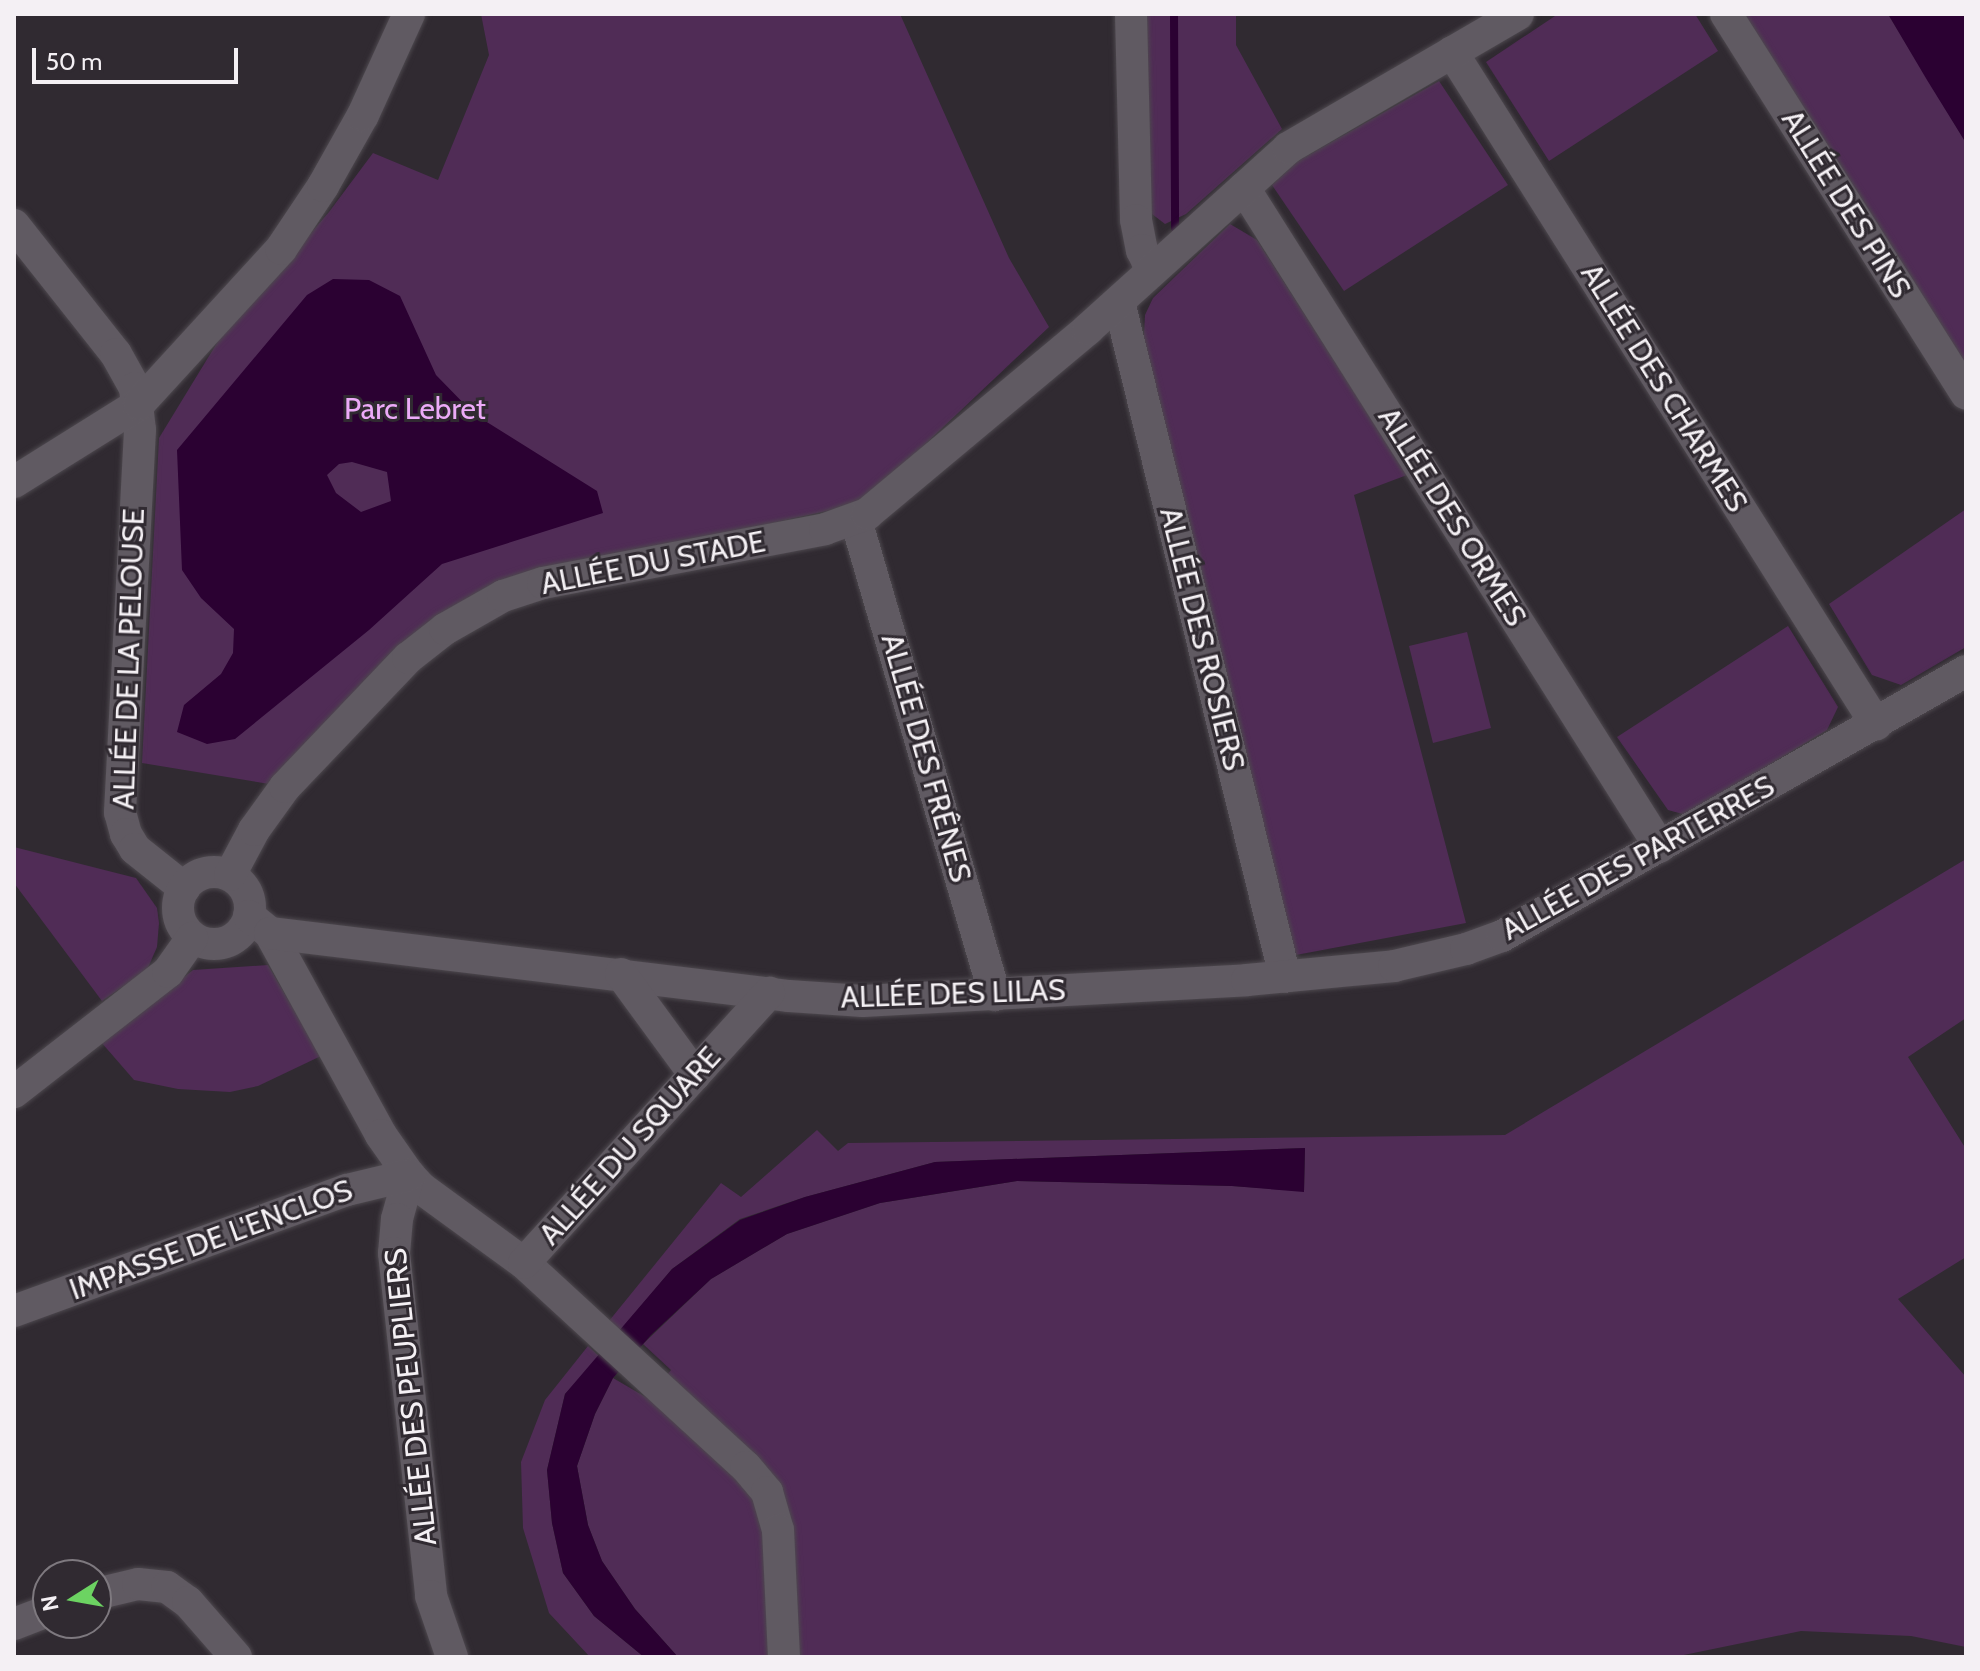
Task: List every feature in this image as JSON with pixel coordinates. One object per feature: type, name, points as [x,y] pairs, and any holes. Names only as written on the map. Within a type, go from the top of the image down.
[{"type":"street","points":[[14,482],[139,404],[266,267],[297,227],[363,115],[409,14]]},
{"type":"street","points":[[1131,14],[1136,220],[1142,250],[1152,271]]},
{"type":"street","name":"ALLÉE DU STADE","points":[[230,875],[261,819],[285,787],[408,658],[462,617],[503,596],[543,583],[825,529],[856,520],[877,507],[1119,302],[1302,138],[1518,14]]},
{"type":"street","name":"ALLÉE DES PINS","points":[[1726,14],[1966,393]]},
{"type":"street","name":"ALLÉE DES CHARMES","points":[[1452,52],[1876,724]]},
{"type":"street","name":"ALLÉE DES ORMES","points":[[1244,188],[1660,847]]},
{"type":"street","points":[[14,225],[24,260],[124,366],[139,404]]},
{"type":"street","name":"ALLÉE DES ROSIERS","points":[[1119,302],[1285,977]]},
{"type":"street","name":"ALLÉE DE LA PELOUSE","points":[[139,404],[120,812],[126,834],[135,849],[184,888]]},
{"type":"street","name":"ALLÉE DES FRÊNES","points":[[856,520],[995,995]]},
{"type":"street","name":"ALLÉE DES PARTERRES","points":[[1285,977],[1394,966],[1484,944],[1966,671]]},
{"type":"street","points":[[260,925],[242,931],[229,941],[208,944],[192,938],[178,915],[184,888],[204,873],[230,875],[245,890],[260,925],[381,1135],[409,1175]]},
{"type":"street","name":"ALLÉE DES LILAS","points":[[260,925],[769,993],[886,1001],[1285,977]]},
{"type":"street","points":[[17,1084],[168,972],[192,938]]},
{"type":"street","points":[[621,974],[695,1075]]},
{"type":"street","name":"ALLÉE DU SQUARE","points":[[409,1175],[421,1188],[524,1263],[769,993]]},
{"type":"street","name":"IMPASSE DE L'ENCLOS","points":[[14,1311],[347,1190],[409,1175]]},
{"type":"street","name":"ALLÉE DES PEUPLIERS","points":[[409,1175],[397,1219],[394,1253],[431,1596],[452,1657]]},
{"type":"street","points":[[524,1263],[746,1467],[773,1504],[778,1530],[784,1657]]},
{"type":"street","points":[[112,1590],[138,1584],[167,1587],[188,1602],[236,1657]]},
{"type":"green space","name":"Parc Lebret","points":[[481,14],[900,14],[1009,258],[1049,327],[863,503],[496,584],[275,785],[142,763],[159,438],[220,338],[329,212],[373,153],[438,180],[489,55]]},
{"type":"green space","points":[[1141,14],[1236,14],[1236,45],[1282,129],[1186,214],[1165,224],[1152,214],[1146,197]]},
{"type":"green space","points":[[1558,14],[1695,14],[1718,51],[1549,161],[1486,62]]},
{"type":"green space","points":[[1742,14],[1888,14],[1966,143],[1966,374]]},
{"type":"green space","points":[[1439,81],[1508,185],[1344,291],[1272,185],[1298,161]]},
{"type":"green space","points":[[1230,224],[1257,240],[1407,475],[1354,495],[1466,923],[1296,955],[1143,352],[1145,315],[1153,298]]},
{"type":"green space","points":[[1966,509],[1966,647],[1901,685],[1872,675],[1829,604]]},
{"type":"green space","points":[[1788,626],[1838,707],[1827,730],[1686,815],[1668,810],[1617,737]]},
{"type":"green space","points":[[1467,632],[1491,728],[1433,743],[1409,646]]},
{"type":"green space","points":[[14,847],[136,878],[157,908],[159,923],[157,947],[147,970],[102,1001],[14,883]]},
{"type":"green space","points":[[1966,859],[1966,1018],[1908,1057],[1966,1149],[1966,1257],[1898,1299],[1966,1377],[1966,1647],[1911,1636],[1801,1631],[1674,1657],[678,1657],[635,1609],[602,1561],[588,1525],[577,1466],[595,1414],[613,1378],[649,1399],[671,1370],[643,1344],[711,1279],[787,1234],[880,1203],[1017,1181],[1232,1186],[1304,1191],[1305,1148],[935,1162],[805,1197],[740,1219],[672,1269],[620,1331],[609,1321],[721,1183],[741,1197],[817,1130],[838,1151],[848,1143],[1505,1135]]},
{"type":"green space","points":[[268,965],[321,1056],[258,1086],[230,1092],[178,1089],[134,1080],[101,1042],[193,970]]},
{"type":"green space","points":[[588,1346],[600,1357],[565,1394],[547,1470],[552,1523],[563,1573],[594,1616],[644,1657],[590,1657],[549,1613],[523,1528],[521,1462],[545,1400]]},
{"type":"shaded area","points":[[1888,14],[1966,14],[1966,143],[1927,80]]},
{"type":"shaded area","points":[[333,279],[369,280],[400,296],[436,375],[474,414],[597,491],[603,513],[442,564],[369,630],[235,739],[207,744],[177,732],[184,705],[221,674],[233,653],[234,629],[201,598],[182,570],[177,450],[307,295]],"holes":[[[352,462],[387,472],[391,501],[361,512],[336,493],[327,475],[339,464]]]},
{"type":"shaded area","points":[[1305,1148],[1304,1192],[1232,1186],[1017,1181],[880,1203],[787,1234],[711,1279],[651,1335],[613,1378],[595,1414],[577,1466],[588,1525],[602,1561],[635,1609],[678,1657],[644,1657],[594,1616],[563,1573],[552,1523],[547,1470],[565,1394],[672,1269],[740,1220],[805,1197],[935,1162]]},
{"type":"waterway","points":[[1174,14],[1175,228]]}]
